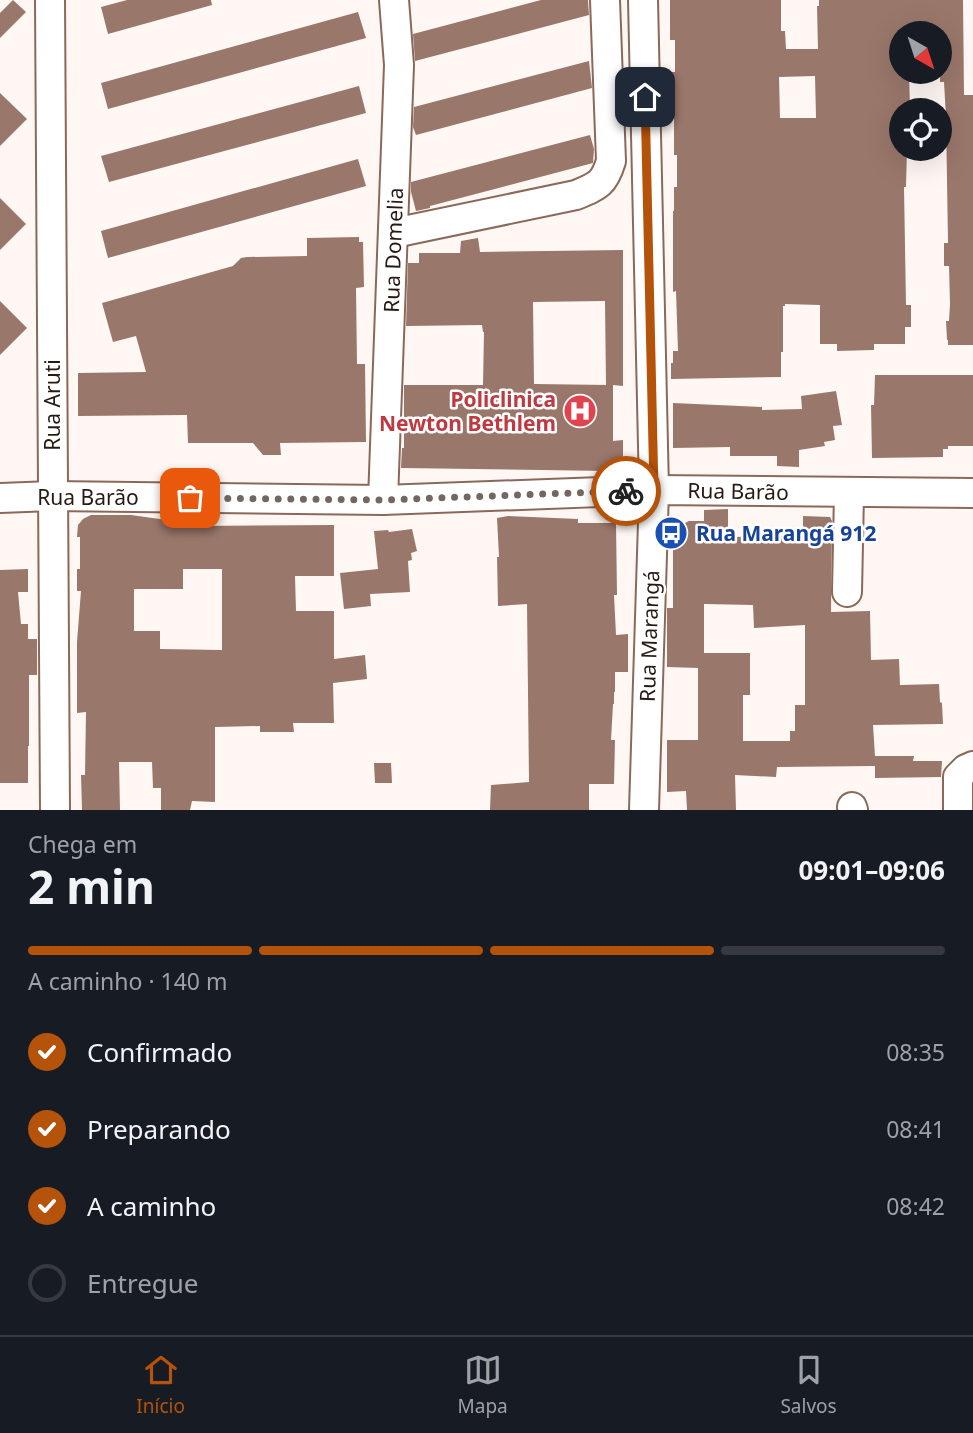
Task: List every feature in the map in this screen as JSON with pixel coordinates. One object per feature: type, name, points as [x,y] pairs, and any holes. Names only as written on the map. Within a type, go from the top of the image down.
[{"type":"street","name":"Rua Aruti","points":[[50,0],[55,810]]},
{"type":"street","name":"Rua Domelia","points":[[383,500],[399,65],[394,0]]},
{"type":"street","points":[[394,233],[576,195],[594,187],[606,177],[611,161],[605,0]]},
{"type":"street","name":"Rua Marangá","points":[[643,0],[654,490],[644,810]]},
{"type":"street","name":"Rua Barão","points":[[0,498],[52,496],[383,500],[654,490],[973,493]]},
{"type":"street","points":[[847,592],[849,493]]},
{"type":"street","points":[[958,810],[958,777],[973,766]]},
{"type":"building","points":[[13,0],[26,12],[0,38],[0,13]]},
{"type":"building","points":[[127,0],[211,0],[212,5],[108,34],[101,7]]},
{"type":"building","points":[[541,0],[588,0],[589,15],[415,61],[413,34]]},
{"type":"building","points":[[670,0],[781,0],[781,31],[785,31],[786,49],[818,49],[819,0],[963,0],[964,95],[973,95],[973,345],[948,345],[947,340],[949,266],[944,266],[944,243],[948,243],[947,161],[952,161],[952,98],[945,98],[944,84],[952,84],[952,21],[889,21],[889,84],[909,84],[910,98],[889,98],[889,161],[907,161],[904,187],[906,305],[911,305],[911,327],[905,327],[905,344],[874,344],[874,350],[837,351],[837,344],[820,344],[820,305],[785,304],[781,377],[671,379],[673,351],[678,351],[676,291],[673,292],[673,211],[674,187],[677,187],[672,96],[675,40],[670,40]],"holes":[[[815,76],[816,118],[780,118],[779,77]]]},
{"type":"building","points":[[358,12],[366,38],[108,109],[101,83]]},
{"type":"building","points":[[589,61],[592,88],[416,135],[413,127],[414,107]]},
{"type":"building","points":[[359,86],[366,113],[109,182],[101,156]]},
{"type":"building","points":[[0,93],[27,119],[0,146]]},
{"type":"building","points":[[590,135],[594,149],[593,163],[416,211],[411,182]]},
{"type":"building","points":[[358,159],[366,186],[108,258],[101,231]]},
{"type":"building","points":[[0,198],[26,224],[0,250]]},
{"type":"building","points":[[359,237],[359,242],[363,242],[364,287],[356,288],[357,364],[365,364],[366,442],[280,443],[281,455],[263,455],[253,443],[188,443],[187,415],[78,416],[78,373],[146,372],[136,336],[113,342],[102,303],[233,266],[241,258],[307,256],[307,238]]},
{"type":"building","points":[[478,238],[480,252],[623,250],[623,386],[613,385],[613,441],[623,440],[623,456],[607,471],[401,468],[404,448],[404,385],[483,385],[482,325],[406,326],[408,263],[419,263],[419,253],[460,253],[461,241]],"holes":[[[605,301],[606,385],[534,384],[533,302]]]},
{"type":"building","points":[[0,301],[27,328],[0,355]]},
{"type":"building","points":[[875,375],[973,375],[973,446],[948,446],[948,449],[943,449],[943,457],[872,458],[871,405],[874,405]]},
{"type":"building","points":[[836,391],[842,425],[833,426],[835,440],[824,442],[825,446],[799,450],[799,467],[777,466],[777,456],[730,456],[730,447],[673,448],[673,403],[762,407],[762,410],[802,409],[801,396]]},
{"type":"building","points":[[728,509],[728,537],[803,536],[803,516],[830,517],[831,612],[870,611],[871,660],[899,659],[900,685],[939,684],[943,724],[873,725],[875,756],[914,756],[913,761],[942,761],[941,777],[875,778],[875,766],[777,767],[776,777],[735,775],[736,810],[687,810],[686,791],[667,792],[667,740],[698,740],[698,668],[667,667],[667,608],[673,608],[673,533],[689,521],[704,521],[704,510]],"holes":[[[704,604],[753,605],[754,628],[805,625],[805,705],[795,705],[795,731],[790,731],[790,741],[743,741],[743,695],[750,695],[750,653],[704,653]]]},
{"type":"building","points":[[174,514],[192,514],[192,526],[334,525],[334,576],[295,576],[296,611],[334,611],[334,659],[365,655],[367,679],[333,683],[334,723],[293,723],[294,732],[260,732],[260,726],[215,727],[215,802],[192,801],[190,810],[161,810],[161,788],[153,788],[152,762],[119,762],[120,810],[82,810],[81,775],[85,775],[86,712],[77,713],[77,642],[81,591],[77,591],[77,569],[80,569],[78,525],[91,515],[131,515],[174,521]],"holes":[[[183,569],[222,569],[222,650],[160,649],[160,631],[134,631],[134,589],[183,589]]]},
{"type":"building","points":[[508,516],[578,519],[578,523],[616,523],[616,635],[628,634],[628,672],[615,672],[611,740],[615,740],[614,784],[589,784],[589,810],[490,810],[491,785],[529,782],[527,604],[498,606],[497,518]]},
{"type":"building","points":[[412,529],[417,551],[411,553],[412,560],[408,561],[410,592],[370,594],[371,606],[344,609],[340,573],[378,569],[374,531]]},
{"type":"building","points":[[28,569],[28,592],[18,592],[21,624],[28,624],[28,639],[37,639],[37,675],[29,675],[28,783],[0,783],[0,570]]},
{"type":"building","points":[[374,763],[391,763],[392,783],[375,783]]},
{"type":"way so far","points":[[190,498],[383,500],[626,491]]},
{"type":"place","name":"Policlinica Newton Bethlem","points":[[580,411]]},
{"type":"place","name":"Rua Marangá 912","points":[[671,533]]},
{"type":"route","points":[[626,491],[654,490],[645,97]]}]
